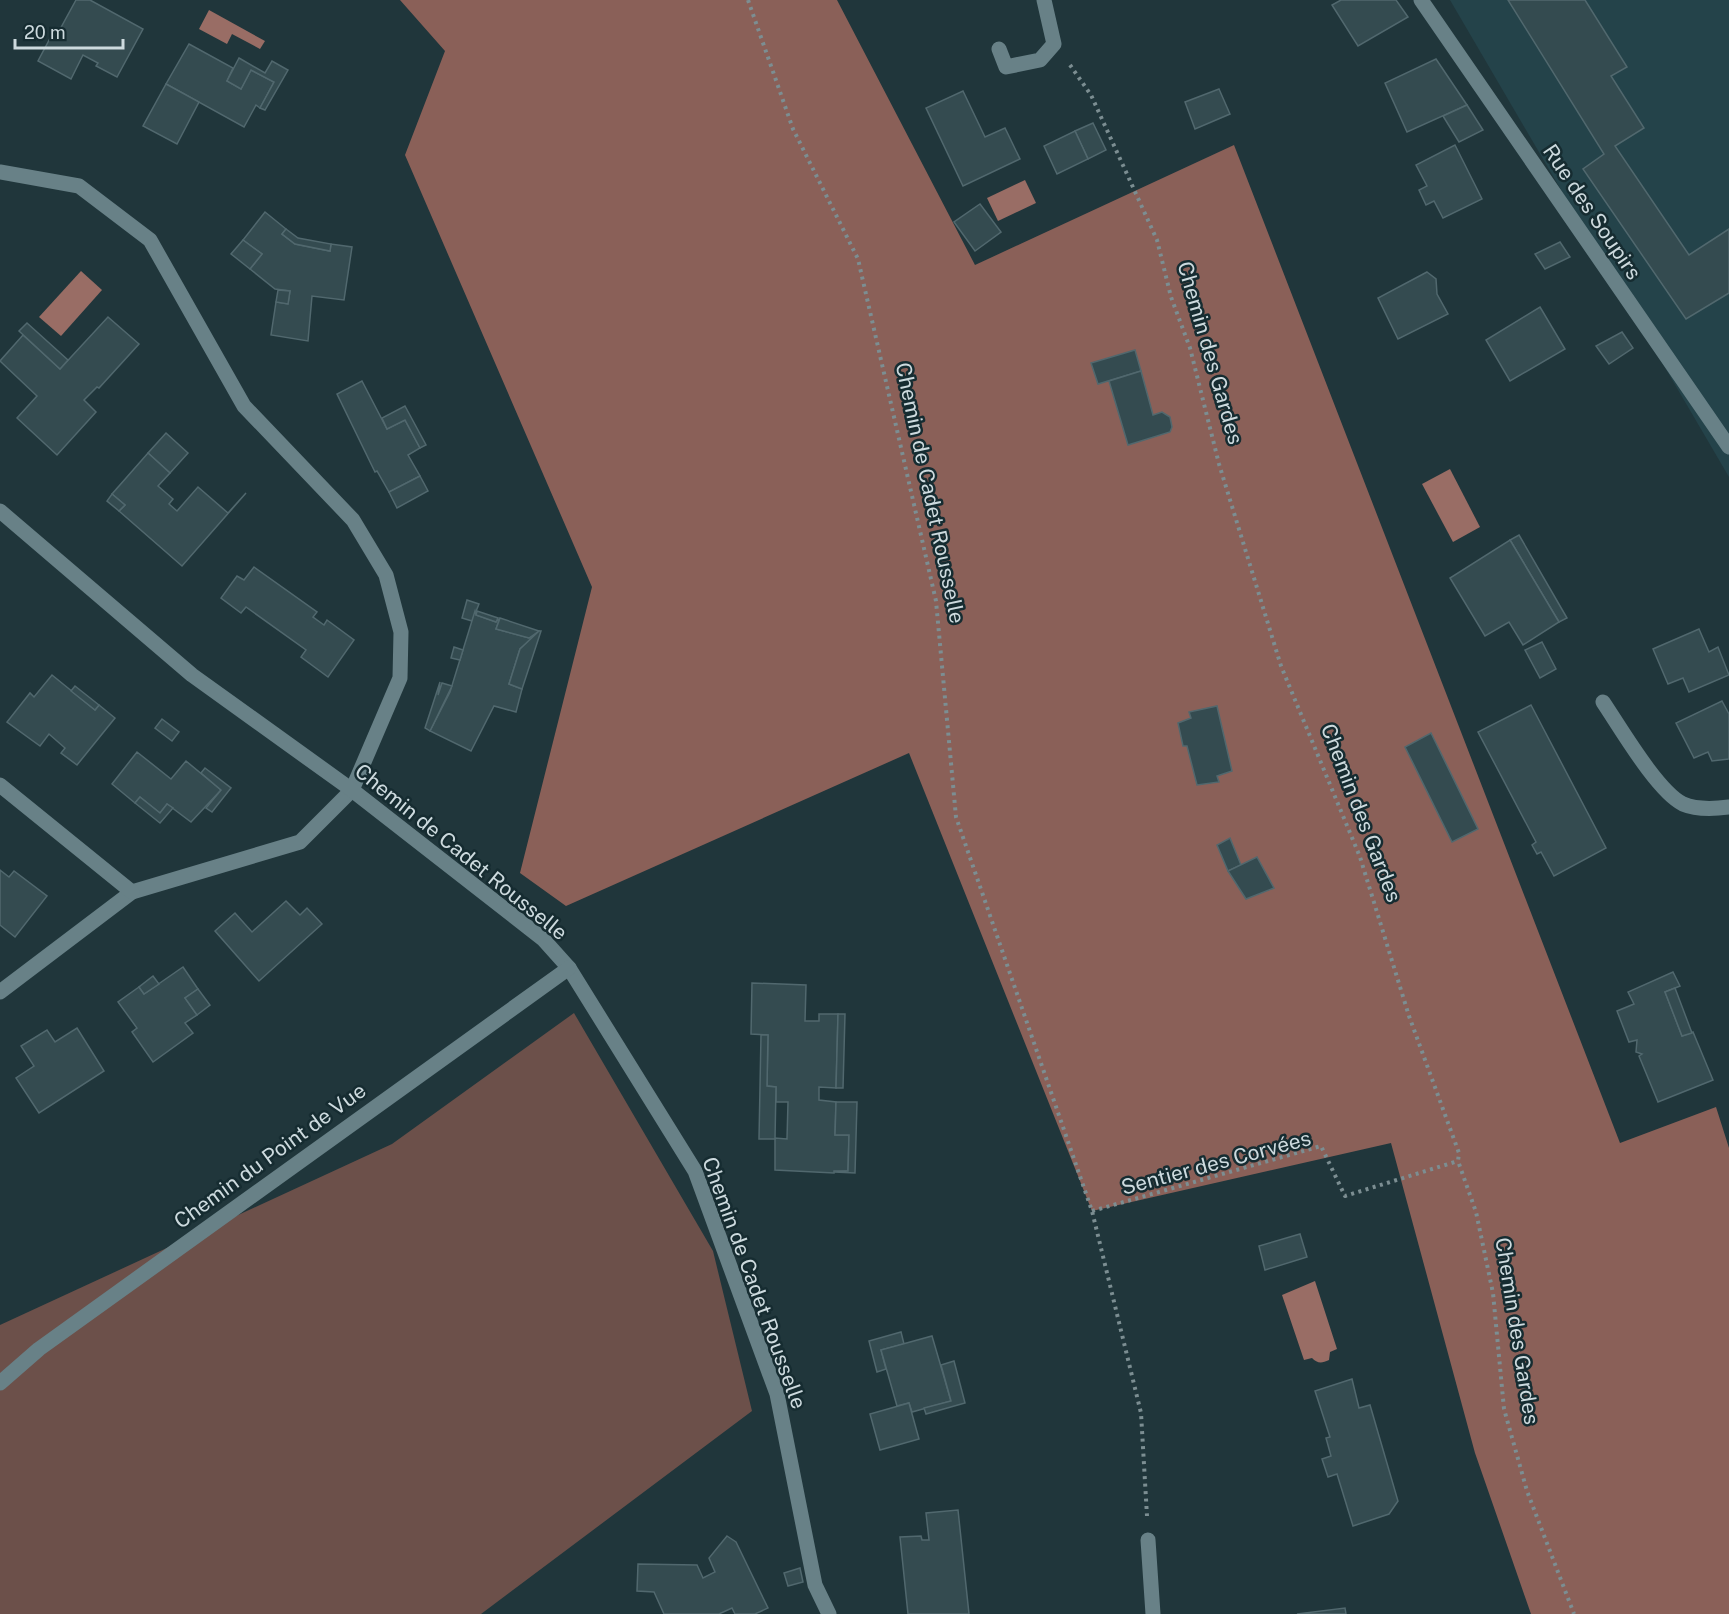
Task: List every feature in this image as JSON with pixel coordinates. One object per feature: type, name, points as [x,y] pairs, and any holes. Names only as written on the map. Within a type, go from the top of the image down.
[{"type":"street","points":[[999,49],[1006,67],[1040,60],[1054,44],[1044,0]]},
{"type":"street","name":"Rue des Soupirs","points":[[1421,0],[1729,447]]},
{"type":"street","points":[[0,172],[79,186],[150,240],[244,406],[353,520],[387,575],[402,632],[400,678],[352,790],[300,842],[132,892],[0,992]]},
{"type":"street","name":"Chemin de Cadet Rousselle","points":[[0,511],[192,675],[352,790],[543,939],[569,968],[695,1170],[777,1394],[815,1585],[828,1614]]},
{"type":"street","points":[[1603,702],[1649,771],[1683,803],[1708,809],[1729,807]]},
{"type":"street","points":[[0,785],[132,892]]},
{"type":"street","name":"Chemin du Point de Vue","points":[[0,1383],[39,1349],[569,968]]},
{"type":"street","points":[[1148,1540],[1153,1614]]},
{"type":"path","name":"Chemin de Cadet Rousselle","points":[[748,0],[793,129],[858,259],[936,601],[956,817],[1092,1211],[1141,1413],[1148,1540]]},
{"type":"path","name":"Chemin des Gardes","points":[[1054,44],[1091,95],[1157,240],[1171,297],[1190,348],[1219,464],[1281,666],[1360,858],[1409,1016],[1459,1153],[1458,1161],[1476,1212],[1493,1293],[1504,1409],[1527,1491],[1574,1614]]},
{"type":"path","name":"Sentier des Corvées","points":[[1092,1211],[1321,1146],[1345,1196],[1458,1161]]},
{"type":"shaded area","points":[[400,0],[837,0],[975,265],[1234,145],[1620,1143],[1716,1107],[1729,1148],[1729,1614],[1531,1614],[1475,1453],[1391,1143],[1092,1211],[909,753],[566,906],[520,873],[592,587],[405,155],[445,51]]},
{"type":"shaded area","points":[[1450,0],[1729,0],[1729,477]]},
{"type":"shaded area","points":[[209,10],[265,41],[260,49],[232,34],[227,44],[199,29]]},
{"type":"shaded area","points":[[1025,180],[1036,203],[998,221],[987,198]]},
{"type":"shaded area","points":[[81,271],[102,290],[61,336],[39,317]]},
{"type":"shaded area","points":[[1450,469],[1480,527],[1453,542],[1422,484]]},
{"type":"shaded area","points":[[574,1013],[713,1251],[752,1411],[481,1614],[0,1614],[0,1325],[392,1144]]},
{"type":"shaded area","points":[[1315,1281],[1337,1349],[1330,1352],[1329,1360],[1321,1362],[1312,1358],[1304,1360],[1282,1295]]},
{"type":"building","points":[[76,0],[90,0],[143,29],[117,77],[96,66],[98,63],[83,55],[71,79],[38,61],[55,29],[59,31]]},
{"type":"building","points":[[1341,0],[1396,0],[1408,17],[1358,46],[1332,5]]},
{"type":"building","points":[[1508,0],[1585,0],[1627,67],[1611,76],[1644,128],[1615,146],[1689,255],[1729,229],[1729,293],[1686,319],[1583,169],[1604,154]]},
{"type":"building","points":[[189,44],[233,68],[227,81],[241,89],[251,70],[274,82],[260,108],[256,105],[244,127],[166,84]]},
{"type":"building","points":[[239,58],[265,73],[272,61],[288,70],[265,110],[260,108],[274,82],[251,70],[241,89],[227,81]]},
{"type":"building","points":[[1436,59],[1467,105],[1407,132],[1385,83]]},
{"type":"building","points":[[166,84],[199,102],[177,144],[143,126]]},
{"type":"building","points":[[1219,89],[1230,114],[1195,129],[1185,102]]},
{"type":"building","points":[[963,91],[985,137],[1005,128],[1020,159],[963,186],[926,108]]},
{"type":"building","points":[[1467,105],[1483,130],[1459,142],[1443,116]]},
{"type":"building","points":[[1093,123],[1106,150],[1088,159],[1075,131]]},
{"type":"building","points":[[1075,131],[1088,159],[1057,174],[1044,146]]},
{"type":"building","points":[[1455,145],[1482,199],[1443,218],[1434,201],[1426,205],[1419,190],[1427,186],[1416,165]]},
{"type":"building","points":[[980,204],[1001,232],[975,251],[954,222]]},
{"type":"building","points":[[265,212],[286,229],[282,234],[295,244],[330,251],[331,244],[352,247],[344,300],[312,296],[308,341],[271,335],[276,302],[288,304],[290,291],[275,289],[250,269],[262,254],[243,240]]},
{"type":"building","points":[[286,229],[298,238],[331,244],[330,251],[295,244],[282,234]]},
{"type":"building","points":[[243,240],[262,254],[250,269],[231,254]]},
{"type":"building","points":[[1560,242],[1570,257],[1545,269],[1535,254]]},
{"type":"building","points":[[1427,272],[1436,279],[1437,294],[1448,314],[1398,339],[1378,298]]},
{"type":"building","points":[[278,290],[290,291],[288,304],[276,302]]},
{"type":"building","points":[[1540,307],[1565,349],[1510,381],[1486,340]]},
{"type":"building","points":[[108,317],[139,344],[99,388],[97,387],[84,400],[96,412],[57,455],[17,418],[37,396],[0,361],[23,335],[60,369]]},
{"type":"building","points":[[27,323],[68,360],[60,369],[19,331]]},
{"type":"building","points":[[1622,332],[1633,348],[1609,364],[1596,346]]},
{"type":"building","points":[[1135,350],[1141,371],[1098,384],[1091,363]]},
{"type":"building","points":[[1141,371],[1153,415],[1162,412],[1170,417],[1172,427],[1170,432],[1128,445],[1109,381]]},
{"type":"building","points":[[362,381],[387,429],[405,420],[420,448],[408,455],[420,476],[389,492],[377,471],[375,472],[337,394]]},
{"type":"building","points":[[405,406],[426,445],[420,448],[405,420],[387,429],[382,418]]},
{"type":"building","points":[[166,433],[188,453],[170,473],[148,453]]},
{"type":"building","points":[[148,453],[170,473],[158,486],[173,499],[169,504],[177,511],[198,487],[228,513],[246,493],[182,566],[119,511],[125,505],[112,494]]},
{"type":"building","points":[[420,476],[428,491],[397,508],[389,492]]},
{"type":"building","points":[[112,494],[125,505],[119,511],[107,501]]},
{"type":"building","points":[[1519,535],[1567,618],[1559,622],[1510,540]]},
{"type":"building","points":[[1510,540],[1559,622],[1523,645],[1509,622],[1485,636],[1450,578]]},
{"type":"building","points":[[254,567],[317,612],[313,617],[324,625],[327,620],[354,640],[328,677],[301,657],[306,650],[246,607],[241,613],[221,598],[237,576],[244,580]]},
{"type":"building","points":[[467,600],[479,604],[472,621],[462,618]]},
{"type":"building","points":[[475,611],[476,615],[496,622],[500,618],[496,629],[529,638],[540,632],[520,649],[509,684],[522,689],[516,712],[494,706],[471,751],[430,731],[450,692]]},
{"type":"building","points":[[477,611],[498,618],[496,622],[476,615]]},
{"type":"building","points":[[500,618],[539,631],[529,638],[496,629]]},
{"type":"building","points":[[1699,629],[1709,652],[1718,647],[1729,675],[1689,692],[1683,678],[1668,684],[1653,649]]},
{"type":"building","points":[[541,631],[522,689],[509,684],[520,649]]},
{"type":"building","points":[[1542,642],[1556,669],[1540,678],[1525,650]]},
{"type":"building","points":[[454,647],[463,650],[460,660],[451,658]]},
{"type":"building","points":[[52,675],[95,710],[99,705],[115,718],[77,765],[61,753],[65,748],[49,734],[40,746],[7,722],[30,693],[34,697]]},
{"type":"building","points":[[440,682],[438,695],[442,683],[452,686],[430,731],[425,728]]},
{"type":"building","points":[[75,686],[99,705],[95,710],[71,691]]},
{"type":"building","points":[[1722,701],[1729,714],[1729,759],[1712,761],[1708,752],[1694,758],[1676,723]]},
{"type":"building","points":[[1531,705],[1606,848],[1554,876],[1541,852],[1537,854],[1532,845],[1536,842],[1478,732]]},
{"type":"building","points":[[1217,706],[1232,771],[1217,776],[1219,782],[1197,785],[1187,746],[1183,746],[1178,723],[1191,718],[1189,712]]},
{"type":"building","points":[[162,719],[179,732],[172,741],[155,728]]},
{"type":"building","points":[[1431,733],[1478,829],[1452,842],[1405,747]]},
{"type":"building","points":[[137,752],[171,779],[186,761],[221,790],[191,822],[167,804],[160,813],[140,797],[135,803],[112,784]]},
{"type":"building","points":[[205,768],[231,788],[212,812],[206,808],[221,790],[201,773]]},
{"type":"building","points":[[140,797],[160,813],[167,804],[173,808],[160,823],[135,803]]},
{"type":"building","points":[[1230,838],[1241,865],[1228,871],[1217,845]]},
{"type":"building","points":[[1257,857],[1274,888],[1246,899],[1228,871]]},
{"type":"building","points":[[0,870],[9,877],[14,871],[47,896],[15,937],[0,925]]},
{"type":"building","points":[[286,901],[300,915],[307,908],[322,924],[259,981],[215,931],[235,913],[252,932]]},
{"type":"building","points":[[183,967],[198,989],[185,998],[197,1015],[185,1023],[193,1033],[153,1062],[132,1032],[137,1028],[118,1002],[139,987],[144,994]]},
{"type":"building","points":[[1673,972],[1680,986],[1665,992],[1682,1036],[1693,1032],[1713,1080],[1658,1102],[1639,1056],[1642,1054],[1636,1052],[1637,1040],[1629,1042],[1617,1011],[1634,1004],[1628,992]]},
{"type":"building","points":[[153,976],[159,984],[144,994],[139,987]]},
{"type":"building","points":[[752,983],[806,985],[805,1021],[819,1021],[819,1014],[838,1014],[836,1088],[819,1087],[819,1100],[836,1102],[835,1135],[849,1135],[848,1171],[834,1171],[834,1173],[775,1170],[775,1138],[787,1139],[788,1102],[776,1102],[776,1087],[767,1086],[768,1035],[751,1034]]},
{"type":"building","points":[[1675,988],[1692,1033],[1682,1036],[1665,992]]},
{"type":"building","points":[[198,989],[210,1005],[197,1015],[185,998]]},
{"type":"building","points":[[838,1014],[845,1014],[843,1088],[836,1088]]},
{"type":"building","points":[[77,1028],[104,1071],[39,1113],[16,1078],[34,1066],[21,1046],[47,1030],[55,1042]]},
{"type":"building","points":[[761,1035],[768,1035],[767,1086],[776,1087],[775,1139],[759,1139]]},
{"type":"building","points":[[836,1102],[857,1102],[855,1173],[834,1172],[848,1171],[849,1135],[835,1135]]},
{"type":"building","points":[[1300,1234],[1307,1257],[1265,1270],[1259,1246]]},
{"type":"building","points":[[901,1332],[904,1344],[881,1350],[886,1369],[877,1372],[869,1341]]},
{"type":"building","points":[[932,1336],[951,1401],[912,1412],[909,1403],[897,1406],[881,1350]]},
{"type":"building","points":[[954,1361],[965,1403],[926,1414],[924,1408],[951,1401],[941,1365]]},
{"type":"building","points":[[1352,1379],[1359,1408],[1370,1405],[1398,1501],[1389,1514],[1353,1526],[1337,1474],[1328,1477],[1322,1459],[1331,1456],[1326,1438],[1330,1437],[1315,1391]]},
{"type":"building","points":[[909,1403],[919,1439],[880,1450],[870,1414]]},
{"type":"building","points":[[958,1510],[969,1614],[908,1614],[900,1537],[921,1536],[922,1540],[929,1540],[926,1513]]},
{"type":"building","points":[[727,1536],[736,1542],[768,1608],[755,1614],[735,1614],[732,1608],[719,1614],[664,1614],[654,1592],[637,1591],[638,1564],[697,1565],[703,1578],[715,1572],[709,1558]]},
{"type":"building","points":[[800,1568],[803,1582],[788,1586],[784,1573]]},
{"type":"building","points":[[1345,1608],[1346,1614],[1297,1614]]}]
